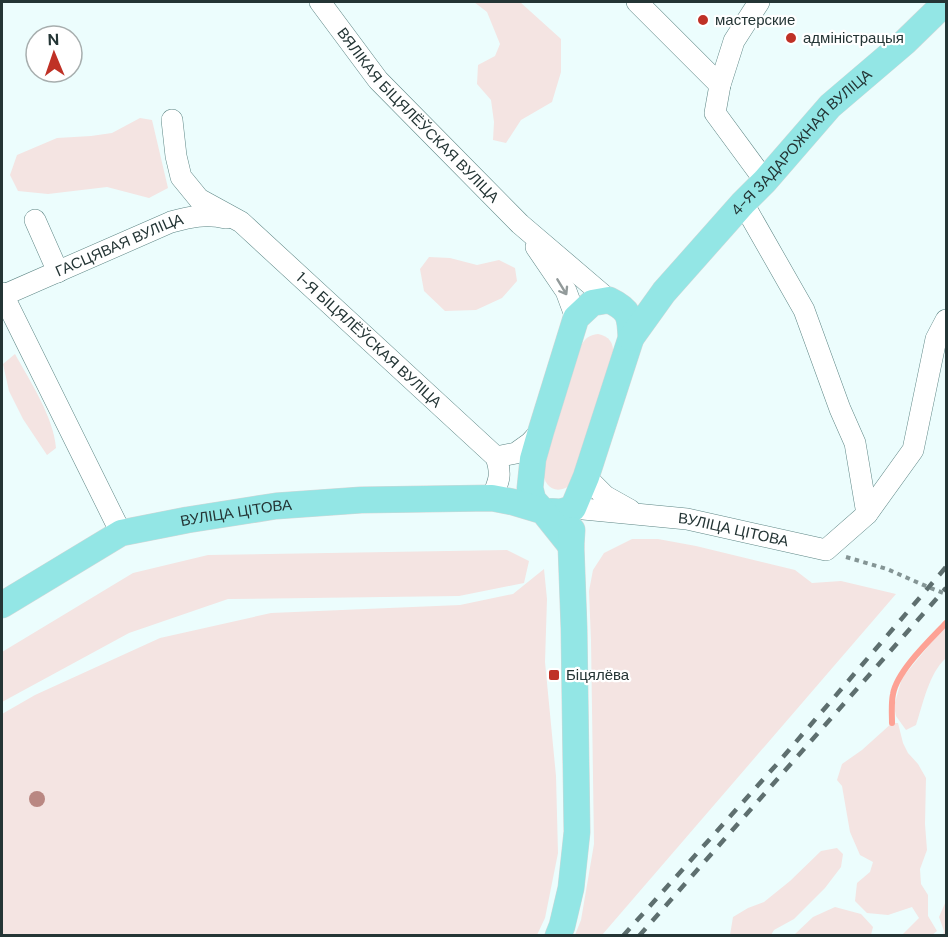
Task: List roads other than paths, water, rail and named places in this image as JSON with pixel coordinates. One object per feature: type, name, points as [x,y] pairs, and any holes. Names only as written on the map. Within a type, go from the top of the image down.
[{"type":"main road","name":"4-Я ЗАДАРОЖНАЯ ВУЛІЦА","points":[[631,338],[664,292],[743,203],[765,182],[830,106],[906,42],[946,2]]},
{"type":"main road","name":"4-Я ЗАДАРОЖНАЯ ВУЛІЦА","points":[[576,318],[592,303],[616,304],[664,292]]},
{"type":"main road","points":[[558,936],[571,888],[577,832],[571,546],[573,508],[586,477],[631,338],[631,320],[616,304]]},
{"type":"main road","points":[[571,546],[533,500],[530,488],[533,459],[576,318]]},
{"type":"main road","points":[[492,498],[518,479],[533,459]]},
{"type":"main road","name":"ВУЛІЦА ЦІТОВА","points":[[2,605],[121,533],[187,520],[276,506],[361,500],[492,498],[543,511]]},
{"type":"main road","points":[[543,511],[561,512],[573,508]]},
{"type":"street","name":"ВЯЛІКАЯ БІЦЯЛЁЎСКАЯ ВУЛІЦА","points":[[320,2],[378,80],[520,224],[616,304]]},
{"type":"street","points":[[637,2],[720,85]]},
{"type":"street","points":[[759,2],[734,41],[720,85],[715,113],[765,182]]},
{"type":"street","name":"1-Я БІЦЯЛЁЎСКАЯ ВУЛІЦА","points":[[172,120],[181,177],[199,199],[241,222],[496,457]]},
{"type":"street","points":[[743,203],[804,310],[840,409],[855,443],[867,514]]},
{"type":"street","name":"ГАСЦЯВАЯ ВУЛІЦА","points":[[2,295],[171,222],[213,215],[241,222]]},
{"type":"street","points":[[35,220],[58,272]]},
{"type":"street","name":"ВЯЛІКАЯ БІЦЯЛЁЎСКАЯ ВУЛІЦА","points":[[520,224],[566,291],[576,318]]},
{"type":"street","points":[[2,295],[121,533]]},
{"type":"street","points":[[867,514],[913,450],[936,339],[946,320]]},
{"type":"street","points":[[492,498],[499,480],[500,469],[496,457],[516,453],[541,431]]},
{"type":"street","name":"ВУЛІЦА ЦІТОВА","points":[[586,477],[605,496],[638,514]]},
{"type":"street","name":"ВУЛІЦА ЦІТОВА","points":[[573,508],[687,519],[826,550],[867,514]]},
{"type":"waterway","points":[[892,723],[893,694],[896,685],[915,656],[946,623]]},
{"type":"railway","points":[[623,936],[777,764],[946,567]]},
{"type":"railway","points":[[639,936],[946,588]]},
{"type":"place","name":"мастерские","points":[[703,20]]},
{"type":"place","name":"адміністрацыя","points":[[791,38]]},
{"type":"place","name":"Біцялёва","points":[[554,675]]}]
